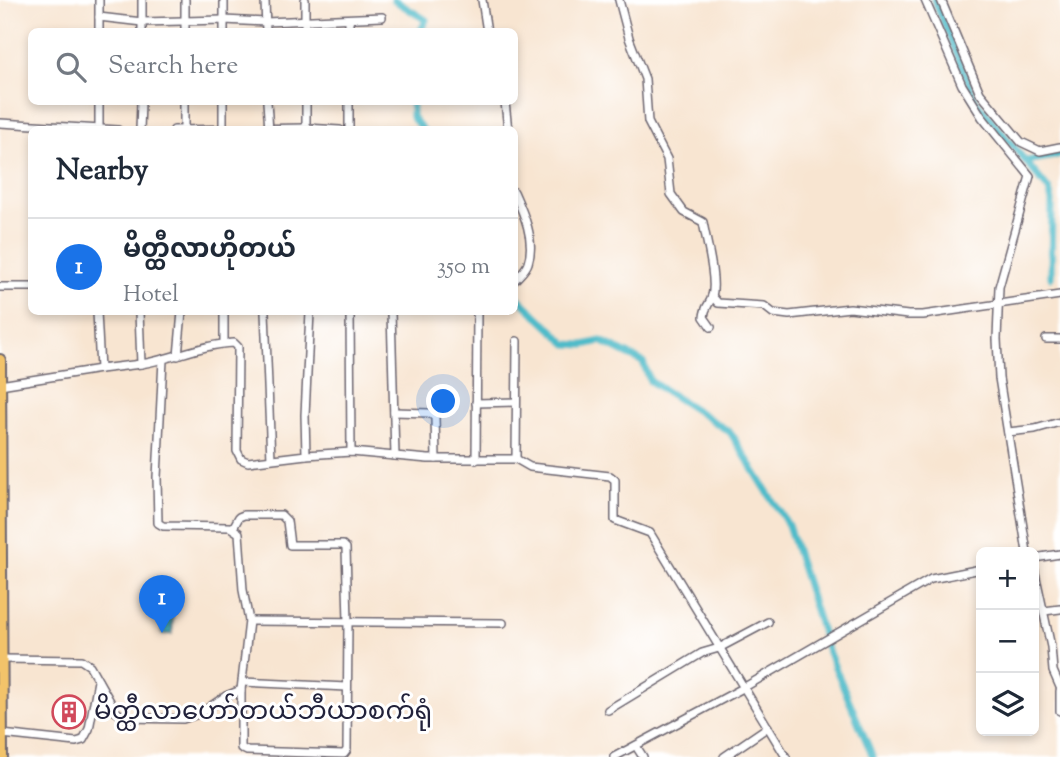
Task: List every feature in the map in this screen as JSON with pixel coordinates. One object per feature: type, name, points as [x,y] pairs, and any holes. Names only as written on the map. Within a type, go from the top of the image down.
[{"type":"highway","points":[[0,360],[2,757]]},
{"type":"street","points":[[99,0],[99,28]]},
{"type":"street","points":[[142,0],[142,28]]},
{"type":"street","points":[[184,0],[185,28]]},
{"type":"street","points":[[224,0],[224,28]]},
{"type":"street","points":[[265,0],[266,28]]},
{"type":"street","points":[[305,0],[305,28]]},
{"type":"street","points":[[482,0],[486,28]]},
{"type":"street","points":[[619,0],[629,38],[645,79],[648,122],[667,159],[671,194],[684,212],[703,222],[712,267],[712,296],[705,306],[704,317],[711,327]]},
{"type":"street","points":[[925,0],[961,85],[982,117],[1030,176],[1006,256],[998,303],[999,378],[1026,547]]},
{"type":"street","points":[[941,0],[980,93],[1021,142],[1040,151],[1060,147]]},
{"type":"street","points":[[99,18],[142,22],[305,22],[382,17]]},
{"type":"street","points":[[349,19],[349,28]]},
{"type":"street","points":[[99,105],[99,126]]},
{"type":"street","points":[[140,126],[141,105]]},
{"type":"street","points":[[184,105],[184,126]]},
{"type":"street","points":[[223,105],[223,126]]},
{"type":"street","points":[[267,105],[269,126]]},
{"type":"street","points":[[306,105],[306,126]]},
{"type":"street","points":[[349,105],[349,126]]},
{"type":"street","points":[[506,105],[508,126]]},
{"type":"street","points":[[0,123],[50,126]]},
{"type":"street","points":[[518,201],[524,215],[531,250],[527,266],[518,276]]},
{"type":"street","points":[[0,287],[28,287]]},
{"type":"street","points":[[712,296],[718,303],[764,306],[773,313],[789,315],[850,308],[923,315],[1060,295]]},
{"type":"street","points":[[97,315],[100,369]]},
{"type":"street","points":[[139,315],[141,365]]},
{"type":"street","points":[[178,356],[182,315]]},
{"type":"street","points":[[224,343],[225,315]]},
{"type":"street","points":[[265,315],[271,459]]},
{"type":"street","points":[[306,455],[305,415],[310,315]]},
{"type":"street","points":[[350,315],[351,452]]},
{"type":"street","points":[[391,315],[395,456]]},
{"type":"street","points":[[476,460],[477,315]]},
{"type":"street","points":[[1046,339],[1060,340]]},
{"type":"street","points":[[516,459],[517,341]]},
{"type":"street","points":[[0,385],[141,365],[224,343],[234,343],[238,347],[237,451],[241,459],[248,461],[351,452],[436,459],[516,459],[530,467],[610,477],[615,480],[615,520],[650,534],[786,757]]},
{"type":"street","points":[[163,360],[157,477],[158,523],[163,526],[233,528],[239,533],[243,590],[249,621],[242,686],[242,750],[344,754],[347,750],[348,622],[347,554],[343,545],[290,545],[287,521],[281,515],[244,515],[239,517],[233,528]]},
{"type":"street","points":[[476,403],[516,402]]},
{"type":"street","points":[[394,412],[429,413],[435,417],[436,459]]},
{"type":"street","points":[[1008,432],[1035,429],[1060,422]]},
{"type":"street","points":[[1039,557],[1060,554]]},
{"type":"street","points":[[614,757],[743,688],[931,579],[976,570]]},
{"type":"street","points":[[1039,590],[1053,671],[1060,689],[1060,711]]},
{"type":"street","points":[[1044,611],[1060,609]]},
{"type":"street","points":[[249,621],[503,623]]},
{"type":"street","points":[[608,710],[702,653],[719,648],[768,622]]},
{"type":"street","points":[[2,659],[80,660],[88,663],[116,712],[126,719],[183,719],[201,713],[242,686],[347,687]]},
{"type":"street","points":[[2,734],[76,742],[83,740],[89,729],[98,680]]},
{"type":"street","points":[[729,756],[768,727]]},
{"type":"street","points":[[636,746],[643,757]]},
{"type":"water","points":[[163,603],[173,603],[172,634],[162,634],[162,623],[156,621],[157,614],[162,613]]},
{"type":"waterway","points":[[394,0],[426,20],[422,28]]},
{"type":"waterway","points":[[934,0],[976,101],[1049,190],[1052,201],[1051,277]]},
{"type":"waterway","points":[[412,105],[412,117],[420,126]]},
{"type":"waterway","points":[[1027,161],[1060,155]]},
{"type":"waterway","points":[[518,298],[567,344],[584,345],[601,341],[643,362],[650,381],[730,432],[788,525],[823,635]]},
{"type":"waterway","points":[[826,646],[873,757]]},
{"type":"place","name":"မိတ္ထီလာဟိုတယ်","points":[[162,633]]},
{"type":"place","name":"မိတ္ထီလာဟော်တယ်ဘီယာစက်ရုံ","points":[[69,712]]}]
